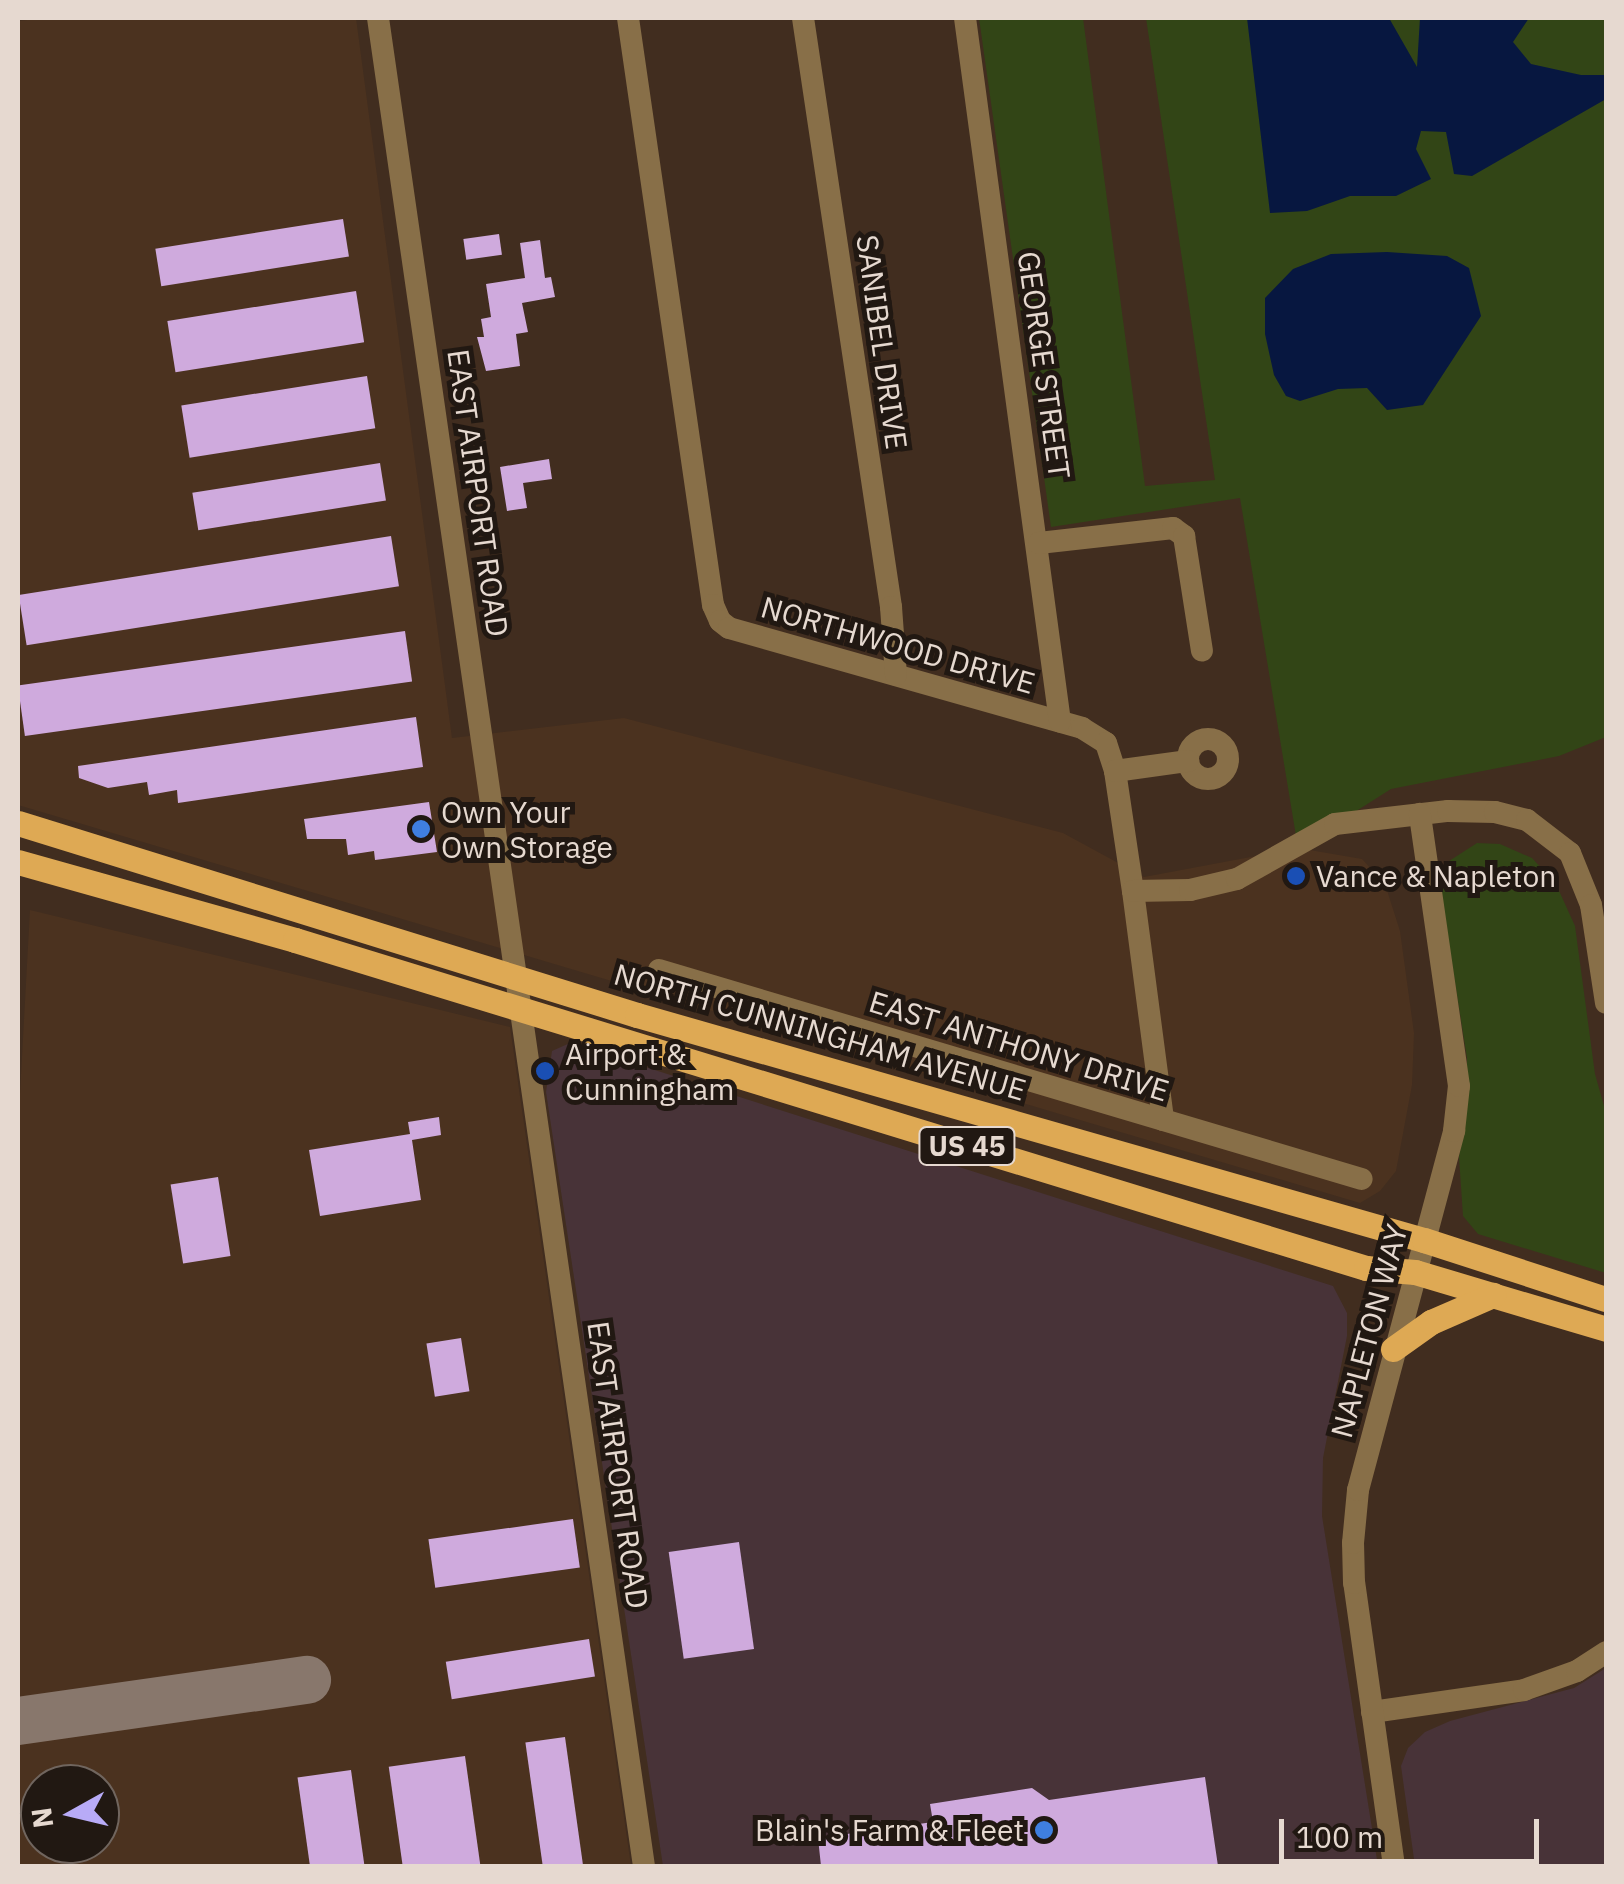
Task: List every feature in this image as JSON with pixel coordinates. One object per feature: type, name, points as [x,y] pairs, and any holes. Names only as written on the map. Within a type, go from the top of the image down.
[{"type":"main road","name":"NORTH CUNNINGHAM AVENUE","points":[[18,824],[516,978],[1424,1240],[1606,1298]]},
{"type":"main road","name":"NORTH CUNNINGHAM AVENUE","points":[[18,862],[296,940],[1366,1268],[1415,1272]]},
{"type":"main road","name":"US 45","points":[[1415,1272],[1606,1329]]},
{"type":"main road","points":[[1393,1349],[1431,1322],[1493,1295]]},
{"type":"street","name":"EAST AIRPORT ROAD","points":[[378,18],[644,1866]]},
{"type":"street","name":"NORTHWOOD DRIVE","points":[[628,18],[713,604],[720,620],[730,628],[1060,722],[1097,734],[1106,743],[1115,771],[1163,1120]]},
{"type":"street","name":"SANIBEL DRIVE","points":[[803,18],[891,607],[896,676]]},
{"type":"street","name":"GEORGE STREET","points":[[964,18],[1039,543],[1060,722]]},
{"type":"street","points":[[1039,543],[1172,528],[1184,536],[1202,652]]},
{"type":"street","points":[[1115,771],[1188,761]]},
{"type":"street","points":[[1133,891],[1190,890],[1237,879],[1335,824],[1464,811],[1511,816],[1540,828],[1570,853],[1592,905],[1606,1003]]},
{"type":"street","name":"NAPLETON WAY","points":[[1394,1866],[1354,1543],[1358,1490],[1454,1132],[1458,1086],[1420,814]]},
{"type":"street","name":"EAST ANTHONY DRIVE","points":[[659,970],[1362,1178]]},
{"type":"street","points":[[1372,1712],[1524,1690],[1578,1671],[1606,1652]]},
{"type":"shaded area","points":[[356,18],[452,738],[624,718],[1063,833],[1144,877],[1298,848],[1362,859],[1385,884],[1400,931],[1414,1033],[1412,1085],[1396,1171],[1380,1191],[1360,1203],[18,805],[18,21]]},
{"type":"shaded area","points":[[30,910],[510,1027],[631,1866],[18,1866],[18,1130]]},
{"type":"shaded area","points":[[570,1043],[1333,1286],[1347,1313],[1347,1336],[1323,1458],[1322,1516],[1378,1866],[663,1866],[546,1092],[552,1051]]},
{"type":"shaded area","points":[[1606,1668],[1606,1866],[1415,1866],[1401,1766],[1408,1748],[1425,1732],[1450,1721],[1574,1688]]},
{"type":"green space","points":[[979,18],[1083,18],[1145,486],[1215,480],[1146,18],[1606,18],[1606,737],[1559,756],[1391,789],[1298,848],[1240,498],[1051,527]]},
{"type":"green space","points":[[1477,843],[1500,844],[1532,858],[1556,884],[1575,926],[1595,1074],[1606,1113],[1606,1273],[1478,1234],[1463,1216],[1459,1157],[1467,1106],[1467,1058],[1439,881],[1446,863]]},
{"type":"water","points":[[1247,18],[1389,18],[1417,67],[1420,18],[1529,18],[1513,42],[1531,64],[1581,75],[1606,75],[1606,99],[1472,176],[1454,174],[1446,132],[1421,131],[1416,149],[1431,179],[1396,196],[1350,196],[1307,211],[1270,213]]},
{"type":"water","points":[[1331,254],[1447,256],[1469,268],[1481,316],[1423,405],[1387,410],[1367,388],[1338,389],[1300,401],[1286,396],[1274,375],[1265,334],[1265,298],[1293,269]]},
{"type":"building","points":[[343,219],[349,257],[161,286],[155,249]]},
{"type":"building","points":[[499,234],[502,255],[466,260],[463,239]]},
{"type":"building","points":[[540,240],[545,278],[551,277],[555,297],[522,303],[528,332],[516,334],[520,366],[486,371],[477,337],[484,337],[481,319],[491,317],[486,284],[525,278],[520,243]]},
{"type":"building","points":[[356,291],[364,342],[175,372],[167,321]]},
{"type":"building","points":[[367,376],[375,428],[190,458],[181,405]]},
{"type":"building","points":[[549,459],[552,479],[523,483],[527,508],[507,511],[500,467]]},
{"type":"building","points":[[380,463],[386,501],[198,530],[192,493]]},
{"type":"building","points":[[391,536],[399,586],[27,645],[19,595]]},
{"type":"building","points":[[405,631],[412,682],[25,736],[18,685]]},
{"type":"building","points":[[416,717],[423,767],[178,803],[177,790],[149,795],[147,782],[108,788],[79,778],[78,766]]},
{"type":"building","points":[[429,802],[437,852],[375,860],[374,851],[348,855],[346,839],[307,839],[304,819]]},
{"type":"building","points":[[439,1117],[441,1135],[412,1140],[421,1200],[320,1216],[309,1150],[410,1134],[408,1122]]},
{"type":"building","points":[[218,1177],[231,1256],[183,1264],[171,1185]]},
{"type":"building","points":[[461,1338],[469,1391],[435,1397],[426,1343]]},
{"type":"building","points":[[573,1519],[580,1568],[435,1588],[428,1539]]},
{"type":"building","points":[[739,1542],[754,1649],[684,1659],[669,1552]]},
{"type":"building","points":[[589,1639],[595,1677],[452,1699],[446,1662]]},
{"type":"building","points":[[565,1737],[583,1866],[543,1866],[525,1743]]},
{"type":"building","points":[[465,1756],[480,1866],[403,1866],[389,1767]]},
{"type":"building","points":[[351,1770],[364,1866],[310,1866],[298,1778]]},
{"type":"building","name":"Blain's Farm & Fleet","points":[[1205,1777],[1218,1866],[821,1866],[818,1838],[933,1822],[930,1804],[1032,1788],[1049,1800]]},
{"type":"taxiway","points":[[18,1721],[307,1680]]},
{"type":"place","name":"Own Your Own Storage","points":[[421,829]]},
{"type":"place","name":"Vance & Napleton","points":[[1296,876]]},
{"type":"place","name":"Airport & Cunningham","points":[[545,1071]]},
{"type":"place","name":"Blain's Farm & Fleet","points":[[1044,1830]]}]
